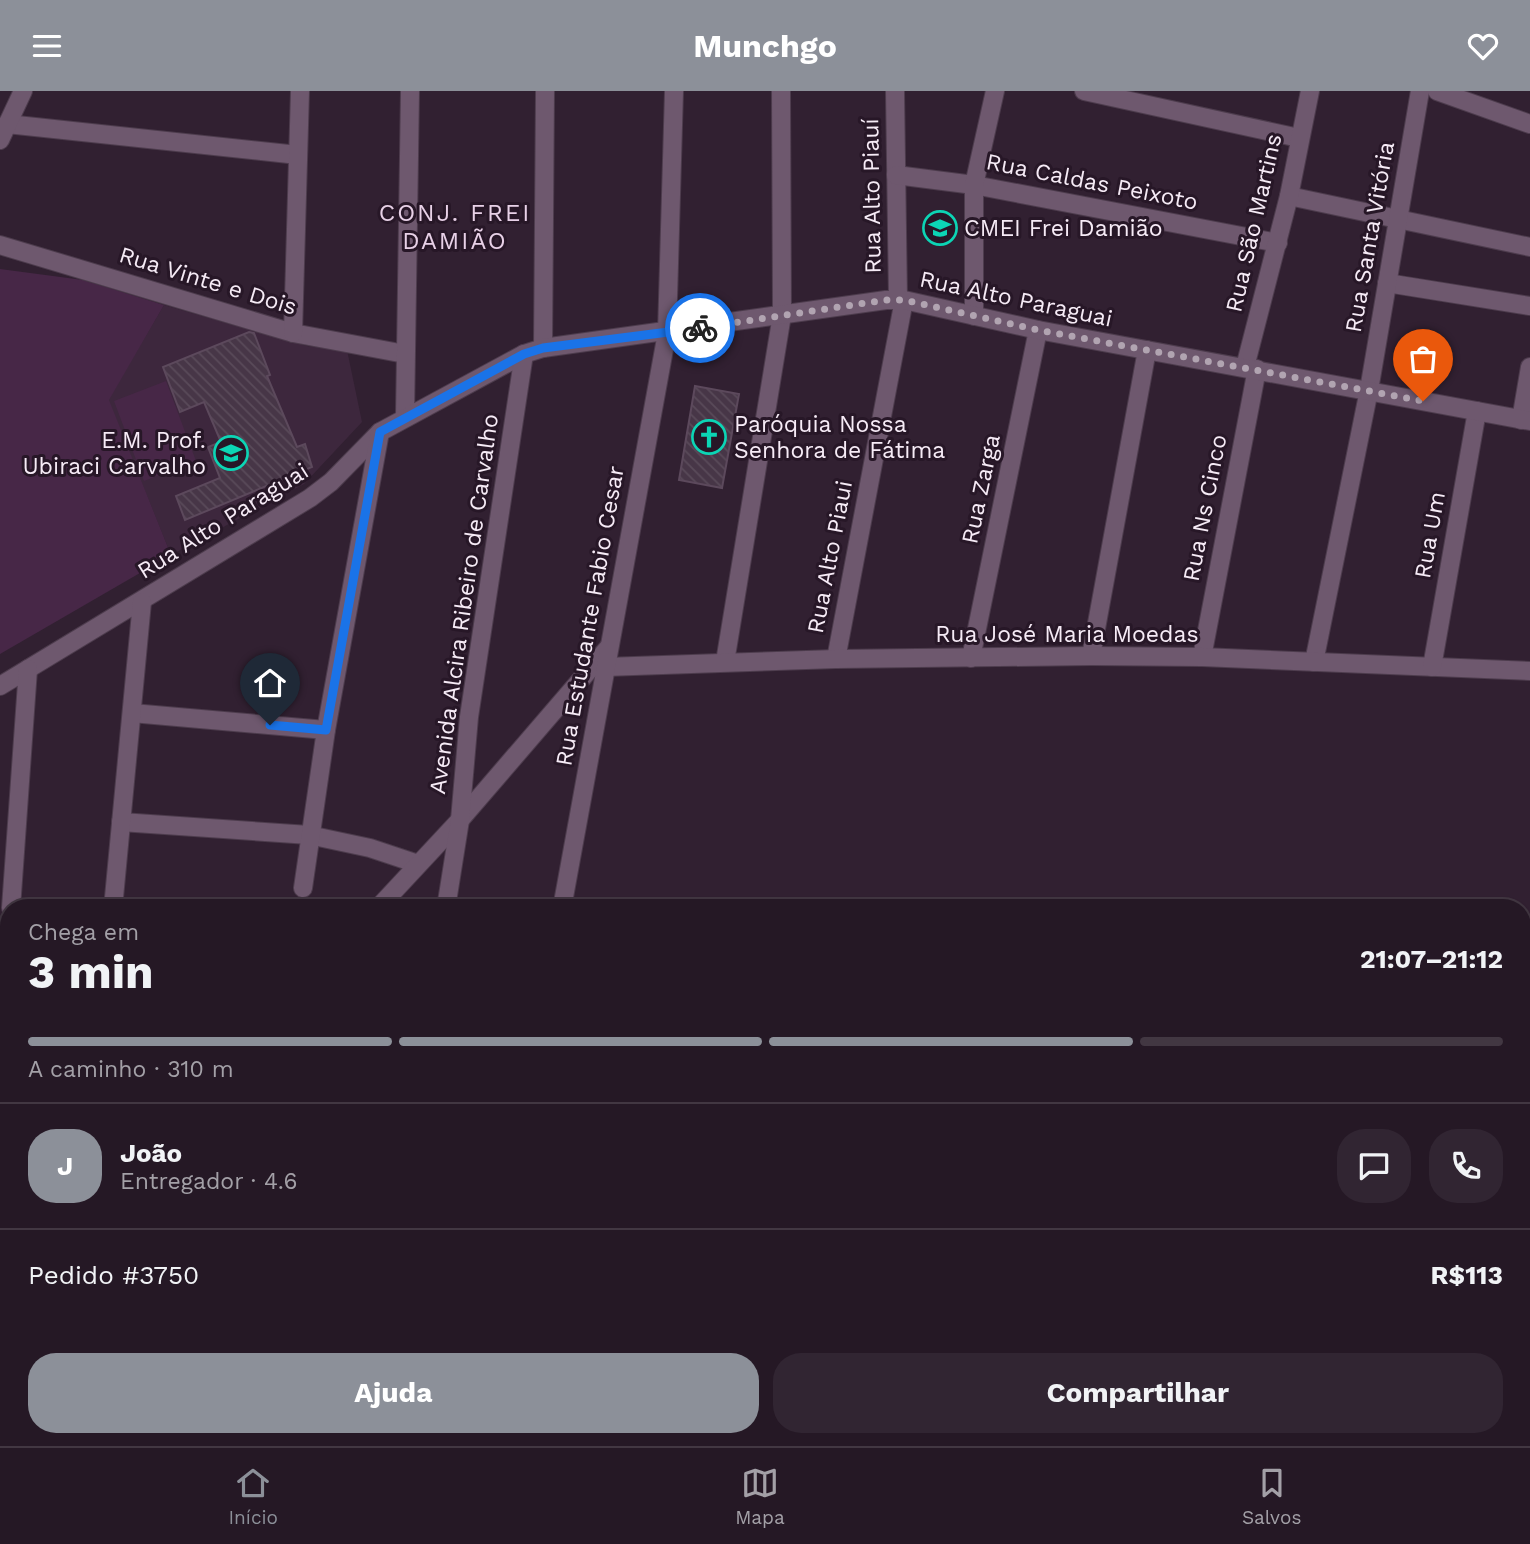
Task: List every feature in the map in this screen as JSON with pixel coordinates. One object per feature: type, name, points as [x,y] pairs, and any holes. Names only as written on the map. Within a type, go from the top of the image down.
[{"type":"street","points":[[23,91],[4,132],[298,155]]},
{"type":"street","points":[[293,333],[300,91]]},
{"type":"street","points":[[405,417],[410,91]]},
{"type":"street","points":[[543,348],[545,91]]},
{"type":"street","name":"Rua Estudante Fabio Cesar","points":[[564,899],[667,333],[674,91]]},
{"type":"street","points":[[725,662],[782,315],[781,91]]},
{"type":"street","name":"Rua Alto Piauí","points":[[895,91],[901,300]]},
{"type":"street","points":[[974,316],[974,184],[995,91]]},
{"type":"street","points":[[1084,91],[1299,138]]},
{"type":"street","name":"Rua São Martins","points":[[1251,368],[1310,91]]},
{"type":"street","name":"Rua Santa Vitória","points":[[1314,662],[1369,390],[1420,91]]},
{"type":"street","points":[[1437,91],[1530,124]]},
{"type":"street","name":"Rua Caldas Peixoto","points":[[896,175],[974,184],[1278,243]]},
{"type":"street","points":[[1289,196],[1530,247]]},
{"type":"street","name":"Rua Vinte e Dois","points":[[0,245],[293,333],[405,354]]},
{"type":"street","points":[[1387,283],[1530,306]]},
{"type":"street","name":"Rua Alto Paraguai","points":[[0,686],[310,498],[331,482],[380,432],[524,354],[543,348],[901,300],[1038,330],[1525,420]]},
{"type":"street","name":"Rua Alto Piaui","points":[[836,659],[901,300]]},
{"type":"street","name":"Rua Zarga","points":[[971,658],[1038,330]]},
{"type":"street","points":[[1091,656],[1147,350]]},
{"type":"street","name":"Avenida Alcira Ribeiro de Carvalho","points":[[447,899],[460,820],[469,716],[524,354]]},
{"type":"street","points":[[1525,420],[1530,367]]},
{"type":"street","name":"Rua Ns Cinco","points":[[1202,657],[1251,368]]},
{"type":"street","name":"Rua Um","points":[[1432,667],[1477,411]]},
{"type":"street","points":[[303,888],[326,730],[380,432]]},
{"type":"street","points":[[114,899],[142,602]]},
{"type":"street","points":[[386,899],[460,820],[608,648]]},
{"type":"street","name":"Rua José Maria Moedas","points":[[605,667],[836,659],[1091,656],[1202,657],[1530,671]]},
{"type":"street","points":[[12,899],[27,669]]},
{"type":"street","points":[[132,713],[326,730]]},
{"type":"street","points":[[121,823],[309,835],[370,848],[418,864]]},
{"type":"shaded area","points":[[0,269],[83,280],[164,305],[109,400],[171,555],[0,654]]},
{"type":"shaded area","name":"E.M. Prof. Ubiraci Carvalho","points":[[164,305],[307,346],[347,350],[362,422],[304,484],[171,555],[108,400]]},
{"type":"shaded area","points":[[166,381],[196,461],[144,481],[114,401]]},
{"type":"building","points":[[249,332],[254,333],[270,375],[267,376],[297,447],[305,444],[312,467],[185,520],[176,496],[220,478],[208,447],[221,442],[204,402],[180,412],[163,367]]},
{"type":"building","points":[[695,386],[739,394],[722,488],[679,480]]},
{"type":"way so far","points":[[700,328],[886,300],[904,300],[1038,330],[1423,401]]},
{"type":"place","name":"CMEI Frei Damião","points":[[940,228]]},
{"type":"place","name":"Paróquia Nossa Senhora de Fátima","points":[[709,437]]},
{"type":"place","name":"E.M. Prof. Ubiraci Carvalho","points":[[231,453]]},
{"type":"district","name":"CONJ. FREI DAMIÃO","points":[[455,227]]},
{"type":"route","points":[[270,725],[326,730],[380,432],[524,354],[543,348],[700,328]]}]
